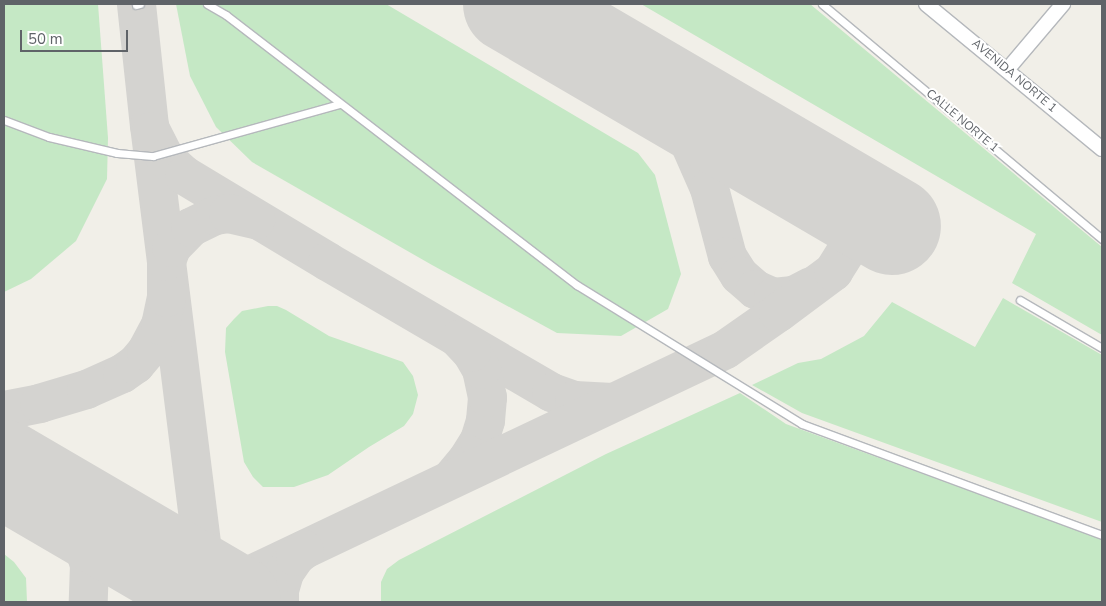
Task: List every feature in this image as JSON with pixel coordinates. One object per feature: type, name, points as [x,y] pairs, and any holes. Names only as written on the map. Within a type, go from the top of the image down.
[{"type":"street","name":"AVENIDA NORTE 1","points":[[926,4],[1100,142]]},
{"type":"street","points":[[1007,70],[1063,4]]},
{"type":"lane","points":[[207,4],[226,15],[339,104],[577,284],[802,424],[1102,535]]},
{"type":"lane","name":"CALLE NORTE 1","points":[[822,4],[1102,239]]},
{"type":"lane","points":[[4,120],[50,137],[117,153],[153,156],[339,104]]},
{"type":"lane","points":[[1020,300],[1102,348]]},
{"type":"green space","points":[[4,4],[98,4],[108,138],[107,179],[76,241],[31,279],[4,292]]},
{"type":"green space","points":[[176,4],[386,4],[638,153],[655,175],[681,274],[668,309],[621,336],[557,333],[432,265],[252,162],[216,127],[190,76]]},
{"type":"green space","points":[[641,4],[810,4],[1102,247],[1102,335],[1012,283],[1036,234]]},
{"type":"green space","points":[[1003,298],[1102,355],[1102,522],[802,413],[752,385],[798,363],[821,359],[864,336],[892,302],[975,347]]},
{"type":"green space","points":[[277,306],[286,310],[329,336],[403,362],[413,376],[418,395],[413,414],[404,426],[328,475],[294,487],[263,487],[253,477],[244,462],[225,352],[226,328],[234,319],[242,311]]},
{"type":"green space","points":[[740,393],[786,424],[1102,539],[1102,602],[381,602],[381,582],[387,569],[399,560],[606,454]]},
{"type":"green space","points":[[4,554],[14,562],[26,578],[27,602],[4,602]]},
{"type":"taxiway","points":[[136,4],[149,125],[208,602]]},
{"type":"taxiway","points":[[616,65],[655,94],[683,129],[709,188],[727,256],[739,275],[755,289],[773,297],[793,295],[811,286]]},
{"type":"taxiway","points":[[151,131],[165,158],[184,175],[327,261],[551,392],[574,400],[612,402]]},
{"type":"taxiway","points":[[192,602],[725,349],[833,271],[870,212]]},
{"type":"taxiway","points":[[4,410],[39,403],[86,389],[122,373],[135,364],[146,351],[160,325],[166,297],[166,261],[171,247],[190,227],[215,215],[228,213],[255,219]]},
{"type":"taxiway","points":[[452,477],[467,459],[479,440],[485,420],[487,397],[481,369],[471,352],[459,339]]},
{"type":"taxiway","points":[[38,489],[74,526],[80,538],[89,564],[88,602]]},
{"type":"taxiway","points":[[96,523],[181,565],[204,570],[227,570]]},
{"type":"taxiway","points":[[279,602],[279,590],[284,572],[295,556],[304,549]]},
{"type":"runway","points":[[512,4],[892,226]]},
{"type":"runway","points":[[4,469],[232,602]]}]
